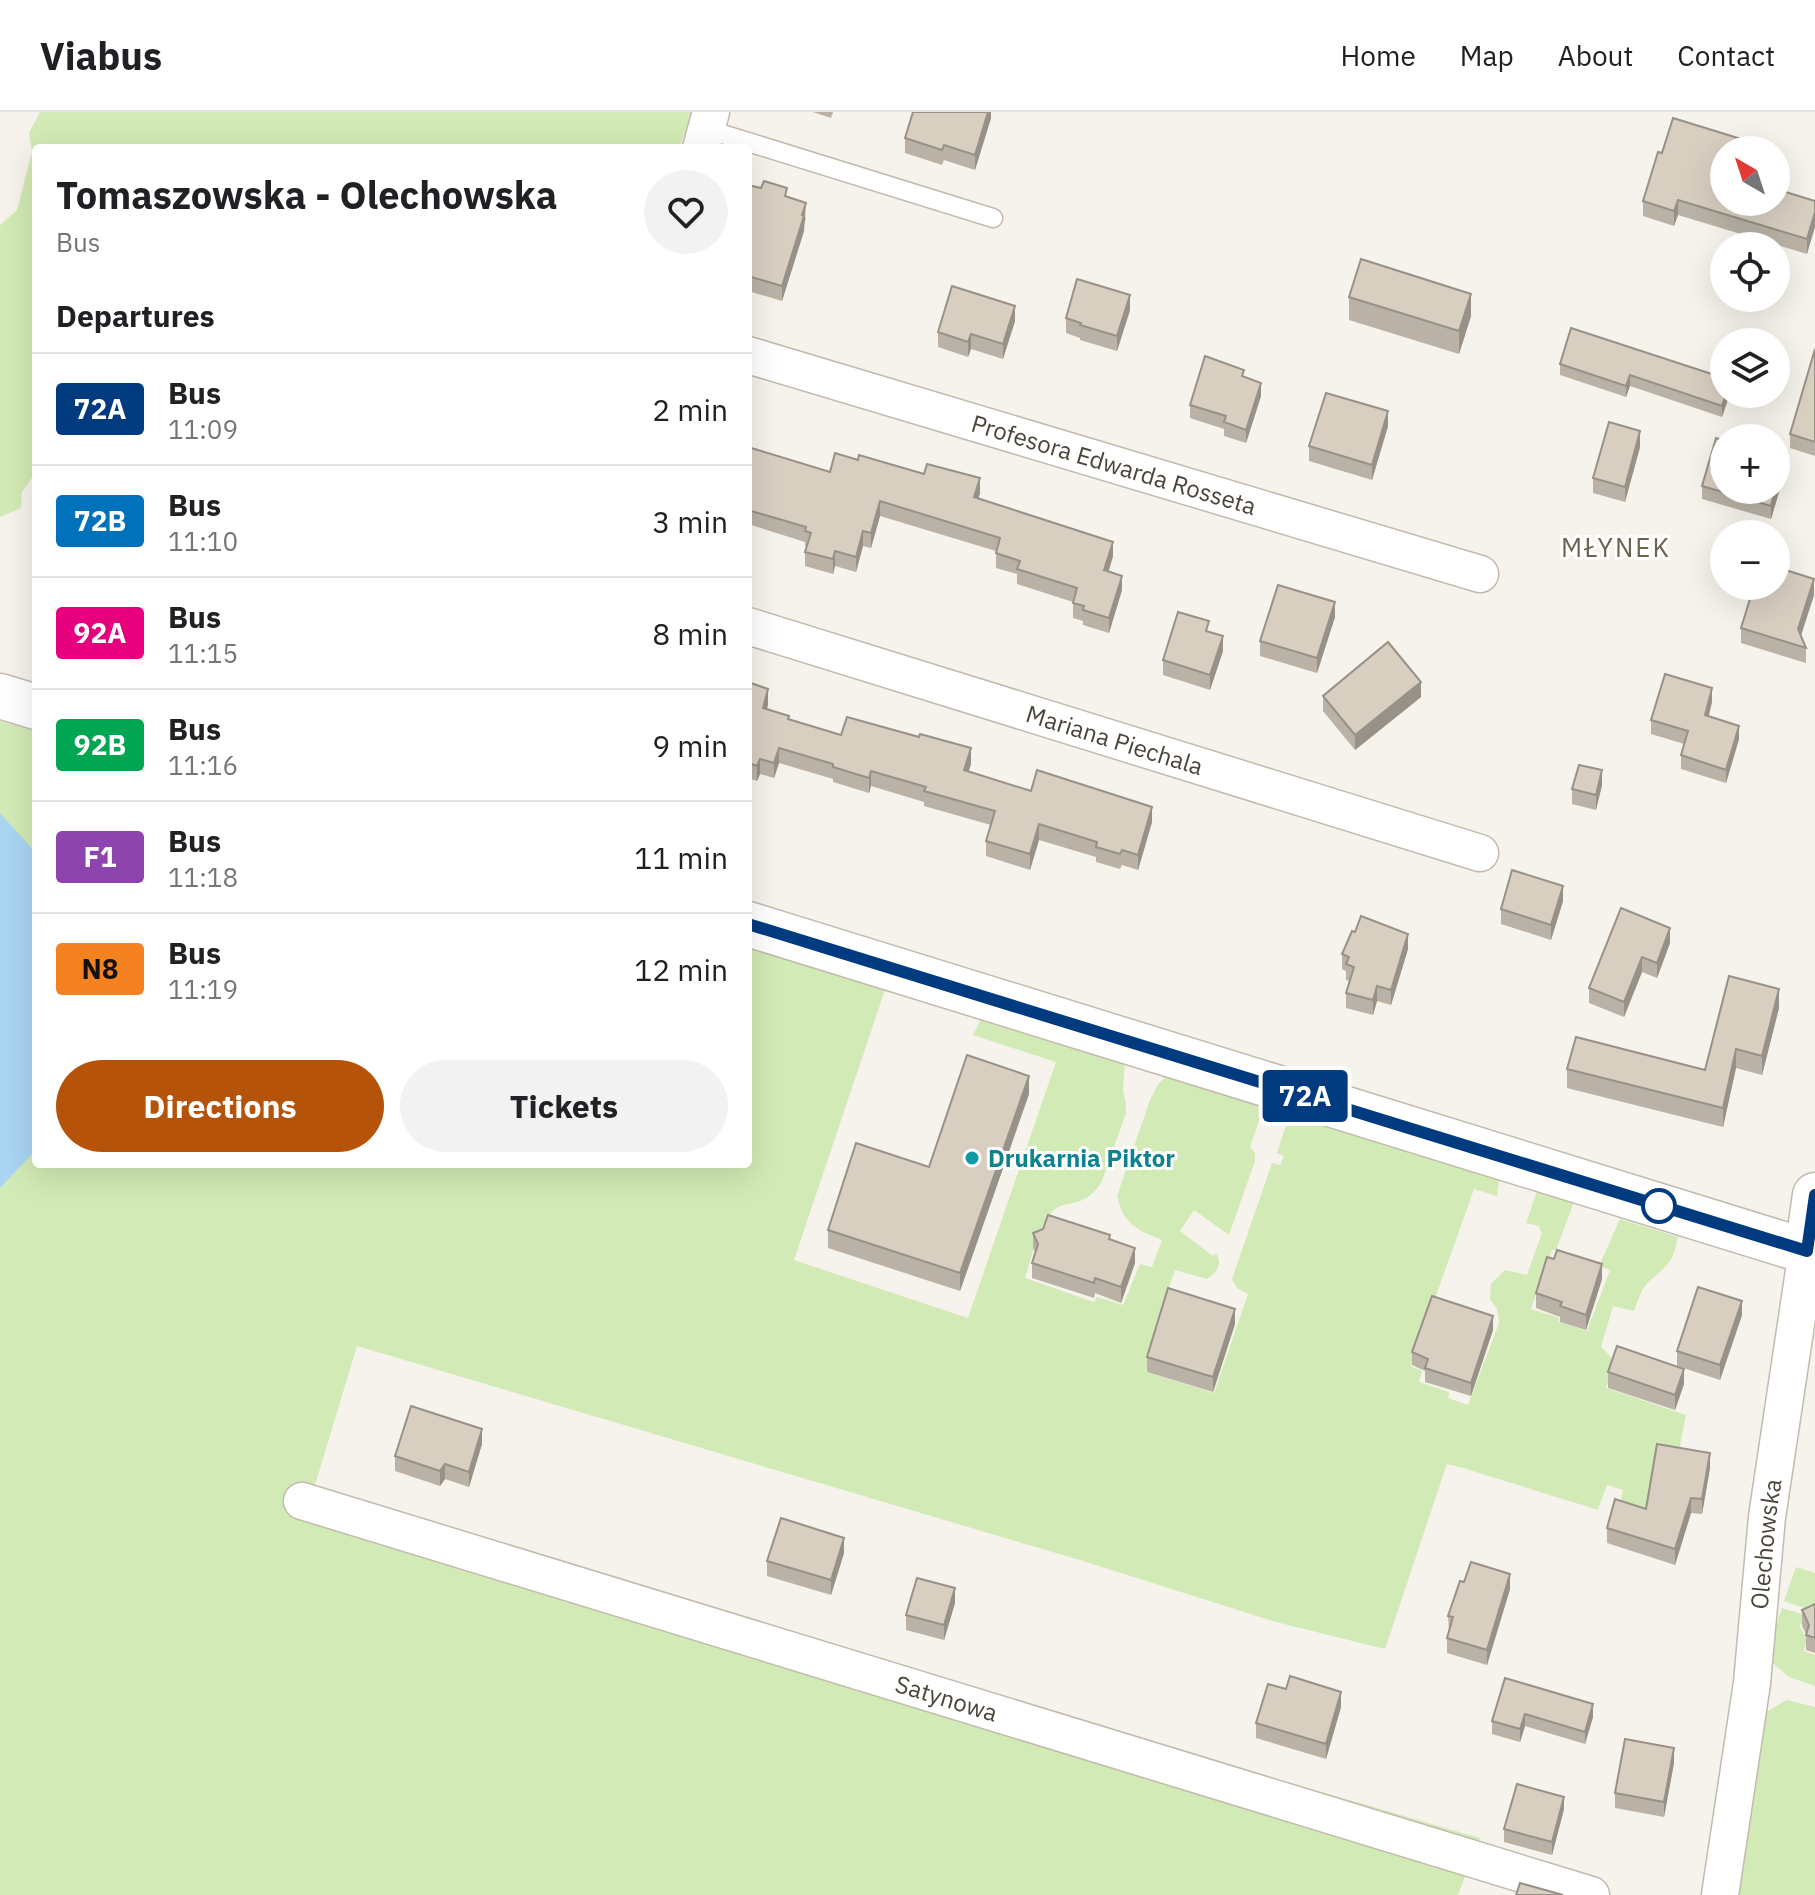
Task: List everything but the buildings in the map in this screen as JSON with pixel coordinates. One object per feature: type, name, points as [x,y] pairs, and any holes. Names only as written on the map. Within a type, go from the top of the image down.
[{"type":"street","name":"Profesora Edwarda Rosseta","points":[[752,356],[1480,574]]},
{"type":"street","name":"Mariana Piechala","points":[[752,627],[1480,853]]},
{"type":"street","points":[[0,696],[32,706]]},
{"type":"street","points":[[752,925],[1811,1253]]},
{"type":"street","name":"Olechowska","points":[[1720,1895],[1752,1683],[1767,1517],[1811,1253],[1815,1195]]},
{"type":"street","name":"Satynowa","points":[[302,1501],[1591,1895]]},
{"type":"lane","points":[[706,130],[752,144]]},
{"type":"lane","points":[[752,144],[993,218]]},
{"type":"green space","points":[[40,112],[692,112],[680,144],[32,144],[32,152],[29,133]]},
{"type":"green space","points":[[32,152],[32,478],[22,492],[21,508],[0,517],[0,225],[17,210]]},
{"type":"green space","points":[[0,721],[32,730],[32,849],[0,813]]},
{"type":"green space","points":[[752,949],[885,990],[794,1260],[968,1318],[1056,1062],[973,1035],[981,1019],[1125,1061],[1123,1090],[1126,1113],[1102,1181],[1086,1198],[1059,1206],[1050,1214],[1040,1231],[1025,1278],[1094,1302],[1097,1297],[1123,1305],[1140,1264],[1152,1267],[1162,1240],[1131,1224],[1122,1212],[1117,1196],[1157,1086],[1168,1074],[1265,1104],[1250,1147],[1255,1153],[1255,1161],[1229,1235],[1194,1210],[1180,1231],[1213,1256],[1216,1253],[1219,1265],[1207,1279],[1175,1270],[1146,1372],[1214,1393],[1248,1294],[1237,1288],[1232,1279],[1272,1163],[1280,1165],[1284,1156],[1277,1153],[1290,1113],[1499,1179],[1497,1196],[1474,1189],[1411,1366],[1422,1371],[1419,1382],[1449,1392],[1448,1398],[1468,1405],[1499,1323],[1497,1309],[1490,1299],[1491,1284],[1505,1270],[1527,1275],[1542,1233],[1539,1226],[1526,1223],[1537,1191],[1574,1202],[1556,1250],[1552,1250],[1531,1309],[1559,1318],[1559,1322],[1587,1331],[1610,1270],[1599,1266],[1620,1219],[1678,1237],[1670,1261],[1645,1286],[1634,1311],[1613,1306],[1601,1347],[1615,1361],[1606,1388],[1686,1415],[1677,1461],[1646,1522],[1618,1513],[1623,1490],[1607,1485],[1598,1510],[1447,1464],[1385,1649],[1276,1622],[1083,1561],[357,1346],[308,1508],[665,1617],[1232,1766],[1480,1838],[1458,1895],[0,1895],[0,1188],[32,1154],[32,1168],[752,1168]]},
{"type":"green space","points":[[1796,1567],[1815,1573],[1815,1612],[1784,1601]]},
{"type":"green space","points":[[1782,1608],[1815,1618],[1799,1625],[1808,1637],[1804,1651],[1815,1655],[1815,1686],[1789,1677],[1769,1660],[1772,1637]]},
{"type":"green space","points":[[1787,1700],[1815,1707],[1815,1895],[1732,1895],[1757,1726],[1764,1728],[1764,1713]]},
{"type":"water","points":[[0,813],[32,849],[32,1154],[0,1188]]},
{"type":"bus line","name":"72A","points":[[752,925],[1807,1251],[1815,1195]]},
{"type":"place","name":"Drukarnia Piktor","points":[[972,1158]]},
{"type":"district","name":"MŁYNEK","points":[[1616,547]]}]
